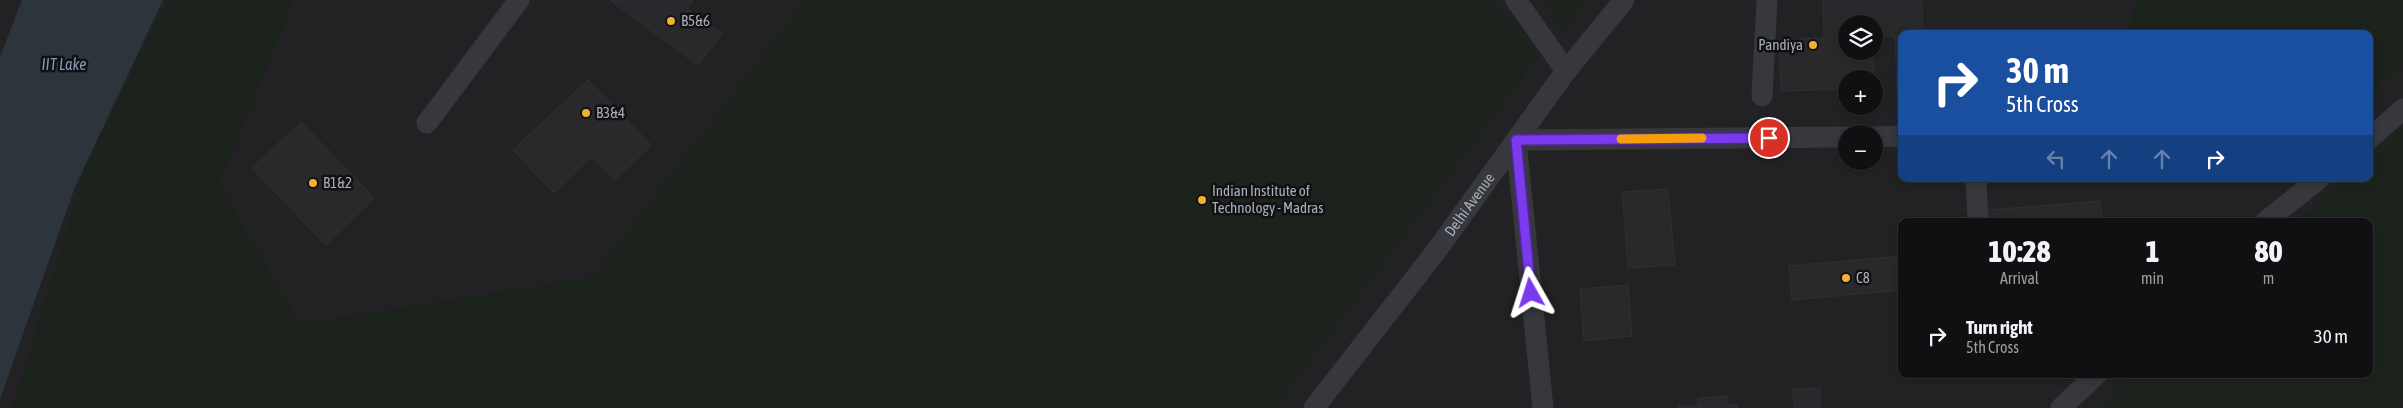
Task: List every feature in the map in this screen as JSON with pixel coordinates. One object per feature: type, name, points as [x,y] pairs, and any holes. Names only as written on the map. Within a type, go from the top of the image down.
[{"type":"lane","points":[[427,123],[518,0]]},
{"type":"lane","points":[[1516,0],[1566,72]]},
{"type":"lane","name":"Delhi Avenue","points":[[1314,408],[1437,250],[1566,72],[1624,0]]},
{"type":"lane","points":[[1762,96],[1767,0]]},
{"type":"lane","points":[[2373,133],[2403,109]]},
{"type":"lane","points":[[1883,137],[1898,136]]},
{"type":"lane","points":[[1543,408],[1516,140],[1838,137]]},
{"type":"lane","points":[[1976,182],[1978,218]]},
{"type":"lane","points":[[2270,218],[2315,182]]},
{"type":"lane","points":[[2061,408],[2093,378]]},
{"type":"shaded area","name":"Indian Institute of Technology - Madras","points":[[0,0],[2403,0],[2403,408],[0,408]]},
{"type":"shaded area","points":[[167,0],[294,0],[219,184],[300,324],[593,277],[806,0],[1492,0],[1538,57],[1273,408],[12,408],[87,162]]},
{"type":"shaded area","points":[[1543,0],[1585,0],[1564,30]]},
{"type":"shaded area","points":[[2135,0],[2403,0],[2403,66],[2373,92],[2373,30],[2131,30]]},
{"type":"shaded area","points":[[2403,128],[2403,401],[2397,408],[2099,408],[2129,378],[2373,378],[2373,218],[2300,218],[2342,182],[2373,182],[2373,154]]},
{"type":"water","name":"IIT Lake","points":[[22,0],[163,0],[75,187],[0,399],[0,57]]},
{"type":"building","name":"B5&6","points":[[610,0],[693,0],[687,8],[722,34],[698,65]]},
{"type":"building","name":"Pandiya","points":[[1823,0],[1922,0],[1923,30],[1898,30],[1898,92],[1895,36],[1883,36],[1883,15],[1838,15],[1838,60],[1873,60],[1874,70],[1838,70],[1838,89],[1781,91],[1779,40],[1824,38]]},
{"type":"building","name":"B3&4","points":[[588,80],[651,145],[615,180],[592,156],[554,193],[513,150]]},
{"type":"building","name":"B1&2","points":[[301,122],[374,198],[326,245],[252,168]]},
{"type":"building","points":[[1668,189],[1675,265],[1628,268],[1622,192]]},
{"type":"building","points":[[2100,201],[2102,218],[1988,218],[1987,210]]},
{"type":"building","name":"C8","points":[[1898,256],[1898,290],[1792,300],[1789,266]]},
{"type":"building","points":[[1628,285],[1632,336],[1584,341],[1580,289]]},
{"type":"building","points":[[1820,388],[1821,408],[1794,408],[1793,389]]},
{"type":"building","points":[[1728,396],[1728,405],[1737,404],[1737,408],[1679,408],[1679,406],[1698,406],[1698,398]]},
{"type":"slow traffic","points":[[1621,139],[1702,138]]},
{"type":"place","name":"B5&6","points":[[671,21]]},
{"type":"place","name":"Pandiya","points":[[1813,45]]},
{"type":"place","name":"B3&4","points":[[586,113]]},
{"type":"place","name":"B1&2","points":[[313,183]]},
{"type":"place","name":"Indian Institute of Technology - Madras","points":[[1202,200]]},
{"type":"place","name":"C8","points":[[1846,278]]},
{"type":"route","points":[[1531,293],[1516,140],[1769,138]]}]
